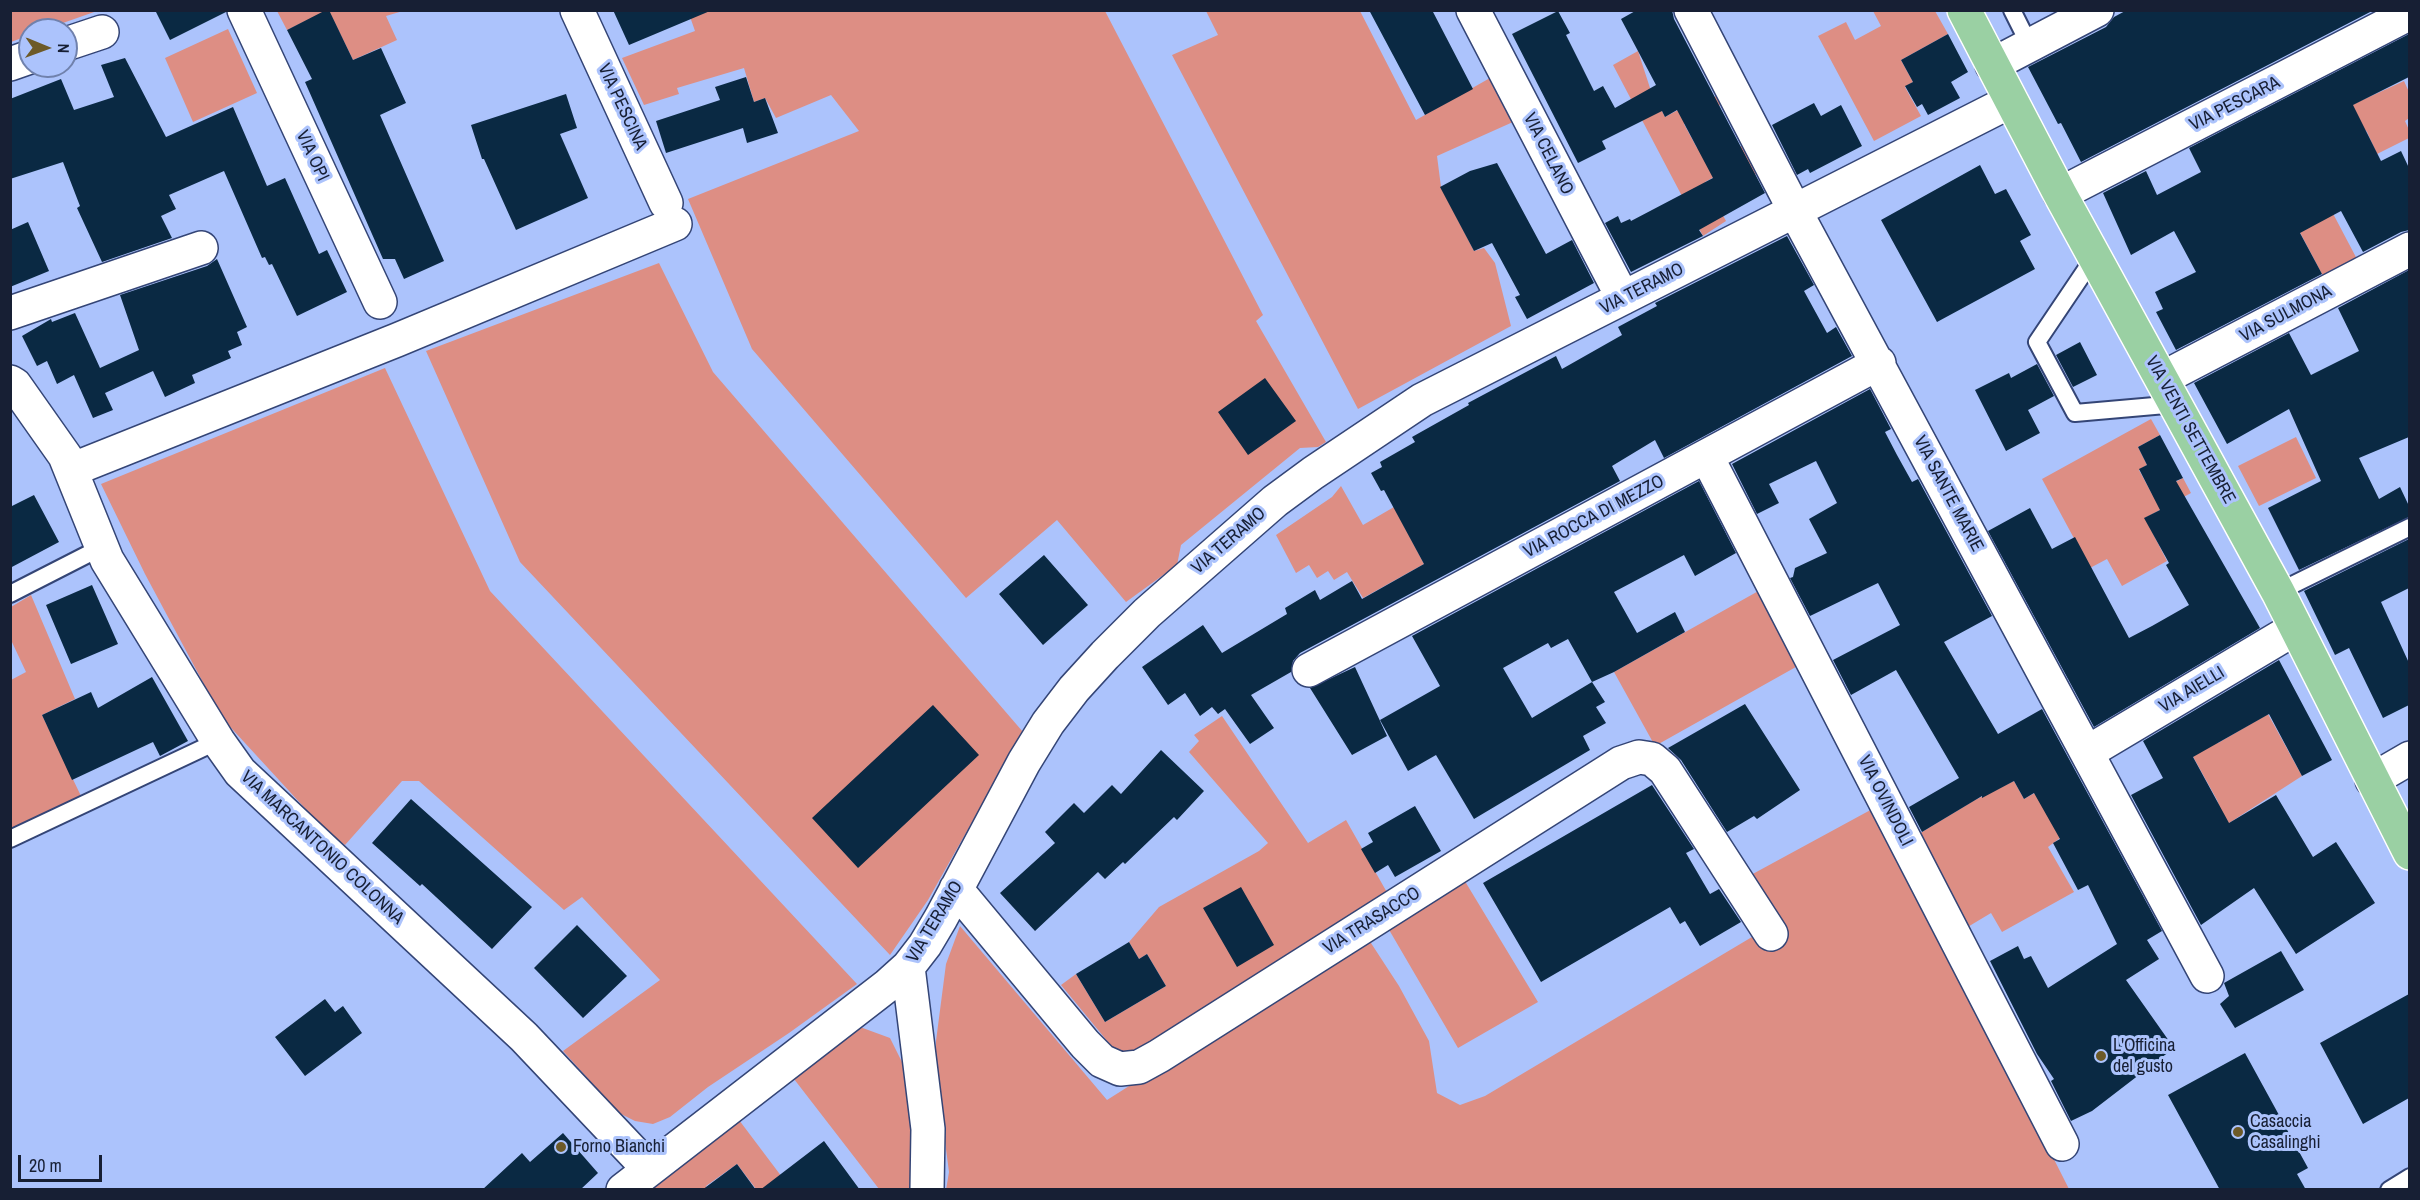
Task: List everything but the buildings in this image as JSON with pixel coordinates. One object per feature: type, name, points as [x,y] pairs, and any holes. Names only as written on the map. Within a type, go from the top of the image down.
[{"type":"main road","name":"VIA VENTI SETTEMBRE","points":[[1964,10],[2060,194],[2170,391],[2278,592],[2409,853]]},
{"type":"street","name":"VIA OPI","points":[[244,10],[380,302]]},
{"type":"street","name":"VIA PESCINA","points":[[71,470],[397,340],[671,214],[577,10]]},
{"type":"street","name":"VIA CELANO","points":[[1473,10],[1623,298]]},
{"type":"street","name":"VIA SANTE MARIE","points":[[1691,10],[1795,211],[1879,363],[2207,976]]},
{"type":"street","points":[[1992,65],[2097,10]]},
{"type":"street","name":"VIA PESCARA","points":[[2060,194],[2409,13]]},
{"type":"street","points":[[78,40],[102,32]]},
{"type":"street","name":"VIA TERAMO","points":[[623,1190],[908,967],[925,945],[1024,762],[1061,706],[1085,676],[1127,633],[1235,534],[1313,473],[1422,400],[2011,101]]},
{"type":"street","points":[[10,313],[201,248]]},
{"type":"street","name":"VIA SULMONA","points":[[2170,391],[2409,249]]},
{"type":"street","name":"VIA ROCCA DI MEZZO","points":[[1310,670],[1879,363]]},
{"type":"street","name":"VIA MARCANTONIO COLONNA","points":[[10,382],[15,385],[65,456],[107,560],[218,741],[240,772],[524,1037],[649,1169]]},
{"type":"street","name":"VIA OVINDOLI","points":[[1707,457],[2062,1144]]},
{"type":"street","name":"VIA AIELLI","points":[[2088,752],[2296,628]]},
{"type":"street","name":"VIA TRASACCO","points":[[956,889],[1085,1044],[1102,1061],[1119,1069],[1139,1067],[1159,1056],[1621,763],[1639,757],[1652,759],[1665,770],[1771,934]]},
{"type":"street","points":[[2372,780],[2409,759]]},
{"type":"street","points":[[908,967],[928,1129],[927,1190]]},
{"type":"lane","points":[[2012,10],[2030,46]]},
{"type":"lane","points":[[2095,256],[2037,342],[2075,413],[2170,391]]},
{"type":"lane","points":[[2278,592],[2409,527]]},
{"type":"lane","points":[[10,594],[102,548]]},
{"type":"lane","points":[[10,839],[218,741]]},
{"type":"lane","points":[[2389,1190],[2409,1178]]},
{"type":"shaded area","points":[[11,10],[97,10],[77,18],[18,18],[18,39],[11,42]]},
{"type":"shaded area","points":[[277,11],[326,11],[287,30]]},
{"type":"shaded area","points":[[329,11],[403,11],[386,16],[397,40],[353,60]]},
{"type":"shaded area","points":[[688,11],[1105,11],[1263,315],[1256,321],[1326,442],[1318,447],[1300,448],[1181,545],[1177,565],[1126,602],[1057,520],[966,598],[752,349],[688,199],[859,131],[831,95],[776,118],[765,98],[754,102],[744,68],[677,88],[679,94],[644,105],[622,58],[695,31]]},
{"type":"shaded area","points":[[1206,11],[1360,11],[1416,120],[1490,78],[1513,122],[1437,156],[1441,187],[1474,251],[1484,248],[1495,263],[1511,326],[1358,409],[1172,55],[1218,35]]},
{"type":"shaded area","points":[[1873,11],[1935,11],[1948,34],[1901,60],[1913,82],[1905,87],[1921,116],[1874,141],[1818,36],[1846,22],[1855,40],[1881,26]]},
{"type":"shaded area","points":[[228,29],[257,93],[193,122],[165,58]]},
{"type":"shaded area","points":[[1638,51],[1650,88],[1665,117],[1689,104],[1692,109],[1722,93],[1728,101],[1684,124],[1697,148],[1725,155],[1749,142],[1764,170],[1743,181],[1734,166],[1705,182],[1726,221],[1703,236],[1613,65]]},
{"type":"shaded area","points":[[2404,81],[2409,92],[2409,118],[2405,121],[2409,130],[2409,138],[2377,154],[2367,132],[2345,108]]},
{"type":"shaded area","points":[[2329,206],[2358,261],[2325,280],[2295,223]]},
{"type":"shaded area","points":[[659,263],[713,372],[1023,732],[928,900],[890,955],[520,562],[426,351]]},
{"type":"shaded area","points":[[385,368],[490,591],[857,984],[708,1087],[670,1117],[653,1124],[635,1121],[619,1113],[563,1051],[660,980],[582,897],[564,910],[419,781],[402,781],[345,845],[324,829],[222,718],[145,574],[101,484]]},
{"type":"shaded area","points":[[2151,419],[2160,435],[2138,447],[2147,465],[2139,470],[2152,494],[2183,478],[2191,493],[2145,518],[2167,561],[2122,586],[2107,559],[2090,568],[2042,479]]},
{"type":"shaded area","points":[[2296,437],[2316,478],[2259,506],[2238,466]]},
{"type":"shaded area","points":[[1341,486],[1363,525],[1394,507],[1424,564],[1363,598],[1347,572],[1334,580],[1328,571],[1317,578],[1309,565],[1296,573],[1276,535],[1332,497]]},
{"type":"shaded area","points":[[1762,589],[1803,663],[1655,746],[1614,672]]},
{"type":"shaded area","points":[[31,595],[75,699],[42,715],[81,796],[11,831],[11,680],[26,672],[11,640],[11,607]]},
{"type":"shaded area","points":[[2268,714],[2302,776],[2226,825],[2217,800],[2186,744],[2218,743]]},
{"type":"shaded area","points":[[1222,716],[1308,843],[1346,820],[1389,896],[1122,1059],[1061,985],[1076,974],[1105,1022],[1166,986],[1147,954],[1139,959],[1129,942],[1159,907],[1259,851],[1268,843],[1189,752],[1199,741],[1194,735]]},
{"type":"shaded area","points":[[2014,781],[2024,799],[2056,781],[2060,838],[2048,847],[2074,892],[2002,932],[1991,913],[1966,928],[1917,835],[1975,800]]},
{"type":"shaded area","points":[[1876,807],[2069,1189],[946,1190],[949,1172],[936,1073],[936,1041],[946,964],[960,926],[1107,1100],[1360,940],[1369,940],[1399,986],[1429,1041],[1437,1093],[1460,1105],[1485,1096],[1757,934],[1770,950],[1788,936],[1749,876]]},
{"type":"shaded area","points":[[1463,878],[1538,1002],[1458,1048],[1388,928]]},
{"type":"shaded area","points":[[860,1027],[890,1038],[903,1064],[912,1118],[912,1189],[879,1189],[794,1079]]},
{"type":"shaded area","points":[[739,1120],[791,1189],[756,1189],[737,1164],[706,1186],[708,1189],[639,1190]]},
{"type":"place","name":"L'Officina del gusto","points":[[2101,1056]]},
{"type":"place","name":"Casaccia Casalinghi","points":[[2238,1132]]},
{"type":"place","name":"Forno Bianchi","points":[[561,1147]]}]
